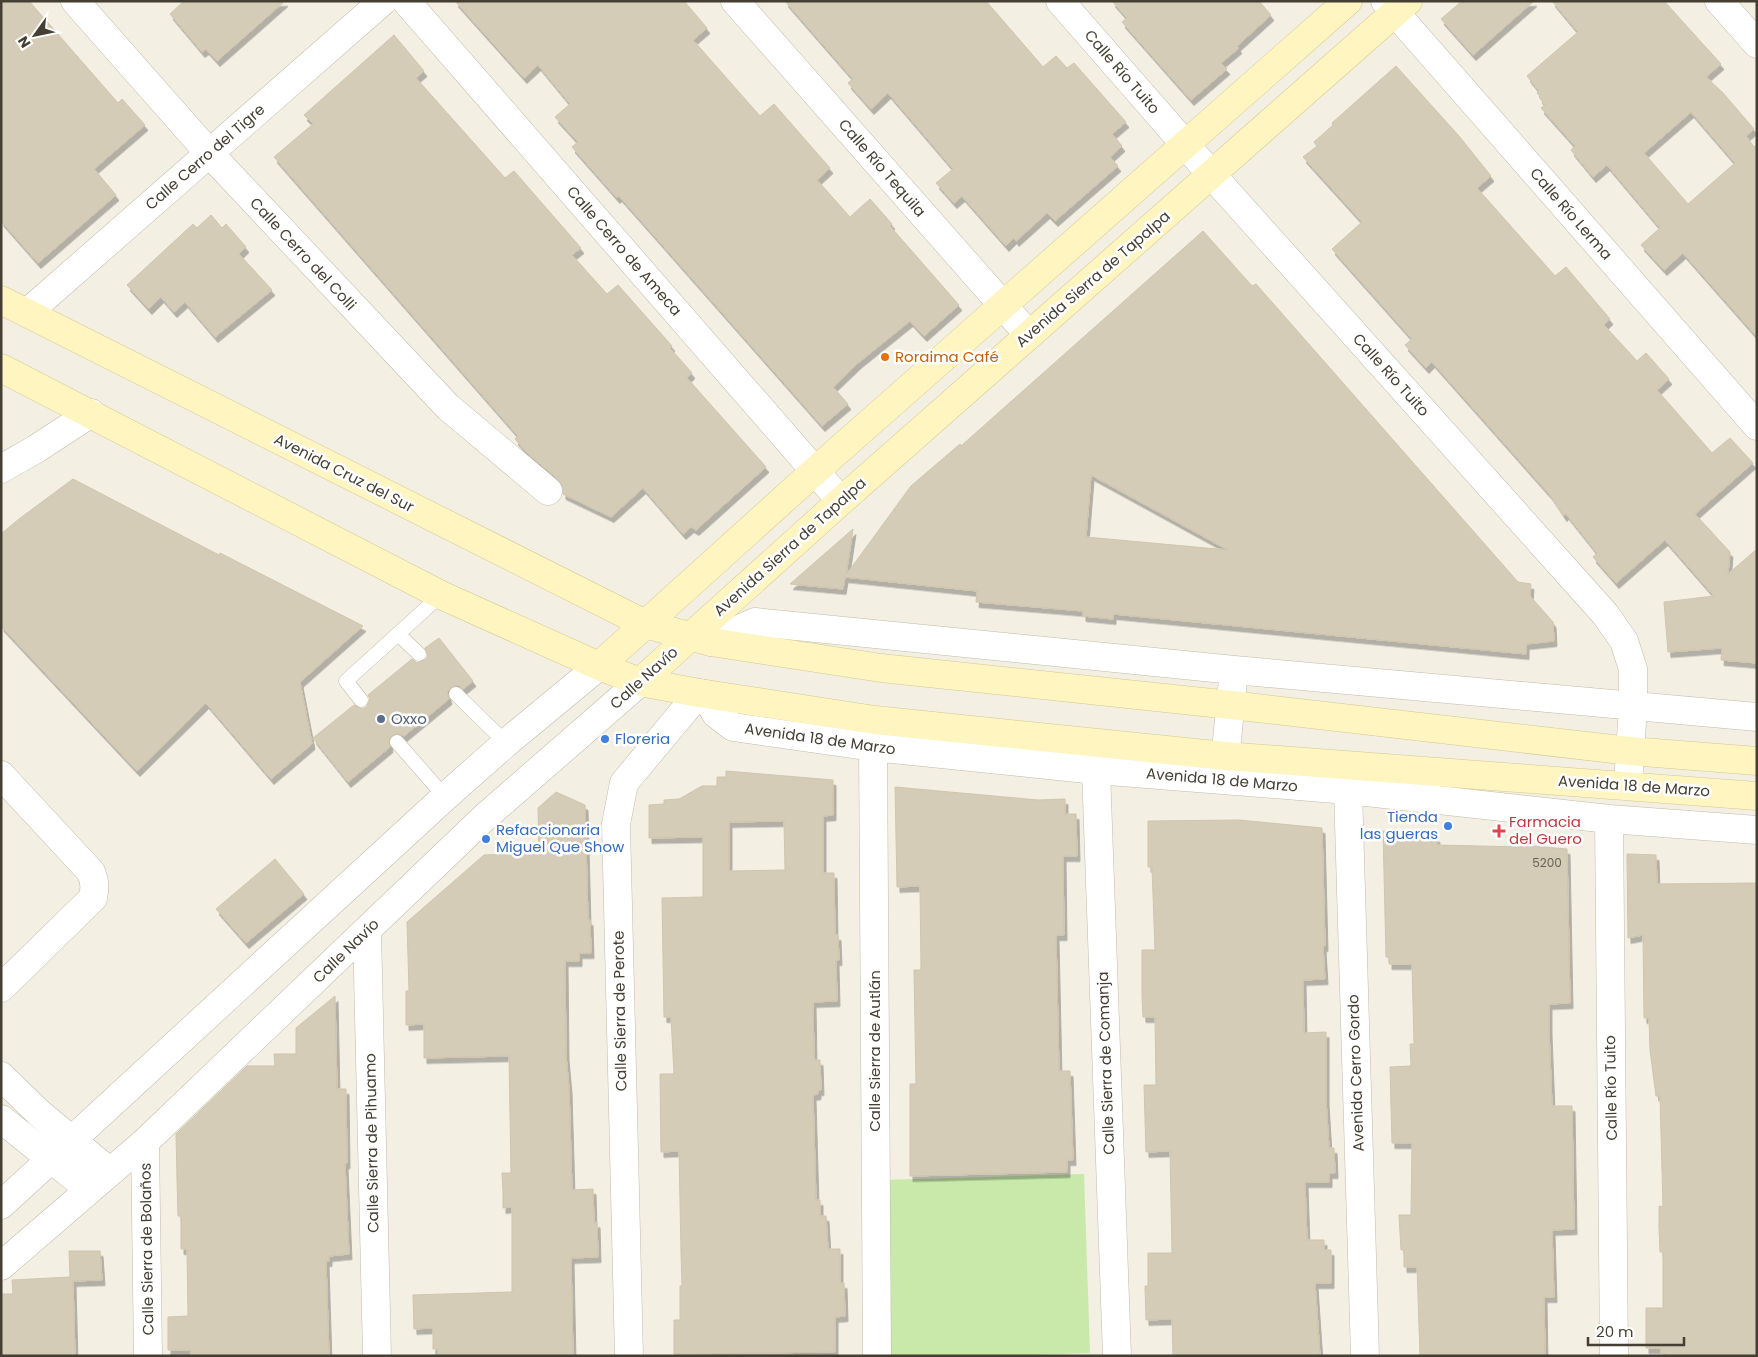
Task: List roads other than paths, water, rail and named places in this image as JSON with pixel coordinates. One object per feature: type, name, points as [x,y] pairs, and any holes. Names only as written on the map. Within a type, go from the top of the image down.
[{"type":"main road","points":[[599,666],[815,470],[1348,1]]},
{"type":"main road","name":"Avenida Sierra de Tapalpa","points":[[700,639],[841,501],[1211,174],[1396,5]]},
{"type":"main road","name":"Avenida Cruz del Sur","points":[[1,300],[645,624],[700,639]]},
{"type":"main road","points":[[1,368],[441,594],[599,666],[640,682]]},
{"type":"main road","points":[[700,639],[881,668],[1231,704],[1630,750],[1757,760]]},
{"type":"main road","name":"Calle Navío","points":[[640,682],[700,639]]},
{"type":"main road","name":"Avenida 18 de Marzo","points":[[640,682],[875,720],[1224,768],[1628,785],[1757,796]]},
{"type":"street","name":"Calle Cerro del Colli","points":[[75,1],[210,154],[448,407],[548,491]]},
{"type":"street","name":"Calle Cerro del Tigre","points":[[28,313],[383,1]]},
{"type":"street","name":"Calle Cerro de Ameca","points":[[406,1],[841,501]]},
{"type":"street","name":"Calle Río Tequila","points":[[735,1],[1030,335]]},
{"type":"street","name":"Calle Río Tuito","points":[[1060,1],[1211,174],[1605,614],[1624,641],[1633,668],[1633,706],[1628,785]]},
{"type":"street","points":[[1719,1],[1757,44]]},
{"type":"street","name":"Calle Río Lerma","points":[[1396,5],[1757,426]]},
{"type":"street","points":[[1,469],[36,449],[91,413]]},
{"type":"street","points":[[700,639],[755,622],[1234,670],[1757,717]]},
{"type":"street","points":[[1,1205],[446,797],[506,743],[599,666]]},
{"type":"street","points":[[1224,768],[1234,670]]},
{"type":"street","name":"Calle Navío","points":[[1,1266],[145,1142],[485,817],[640,682]]},
{"type":"street","name":"Avenida 18 de Marzo","points":[[702,693],[716,714],[733,727],[873,747],[1096,770],[1224,768],[1348,790],[1609,820],[1757,830]]},
{"type":"street","name":"Calle Sierra de Perote","points":[[629,1356],[616,824],[624,783],[702,693]]},
{"type":"street","name":"Calle Sierra de Autlán","points":[[873,747],[877,1356]]},
{"type":"street","name":"Calle Sierra de Comanja","points":[[1096,770],[1117,1356]]},
{"type":"street","points":[[1,775],[91,872],[95,890],[93,898],[1,988]]},
{"type":"street","name":"Avenida Cerro Gordo","points":[[1348,790],[1365,1356]]},
{"type":"street","name":"Calle Río Tuito","points":[[1609,820],[1614,1356]]},
{"type":"street","name":"Calle Sierra de Pihuamo","points":[[367,931],[377,1356]]},
{"type":"street","points":[[1,1076],[38,1113],[61,1150],[90,1190]]},
{"type":"street","points":[[1,1120],[19,1135],[61,1150],[110,1172]]},
{"type":"street","name":"Calle Sierra de Bolaños","points":[[145,1142],[148,1356]]},
{"type":"lane","points":[[361,700],[346,681],[399,635],[441,594]]},
{"type":"lane","points":[[399,635],[419,654]]},
{"type":"lane","points":[[456,694],[506,743]]},
{"type":"lane","points":[[397,742],[446,797]]},
{"type":"place","name":"Roraima Café","points":[[885,357]]},
{"type":"place","name":"Oxxo","points":[[381,719]]},
{"type":"place","name":"Floreria","points":[[605,739]]},
{"type":"place","name":"Tienda las gueras","points":[[1448,826]]},
{"type":"place","name":"Farmacia del Guero","points":[[1499,831]]},
{"type":"place","name":"Refaccionaria Miguel Que Show","points":[[486,839]]}]
